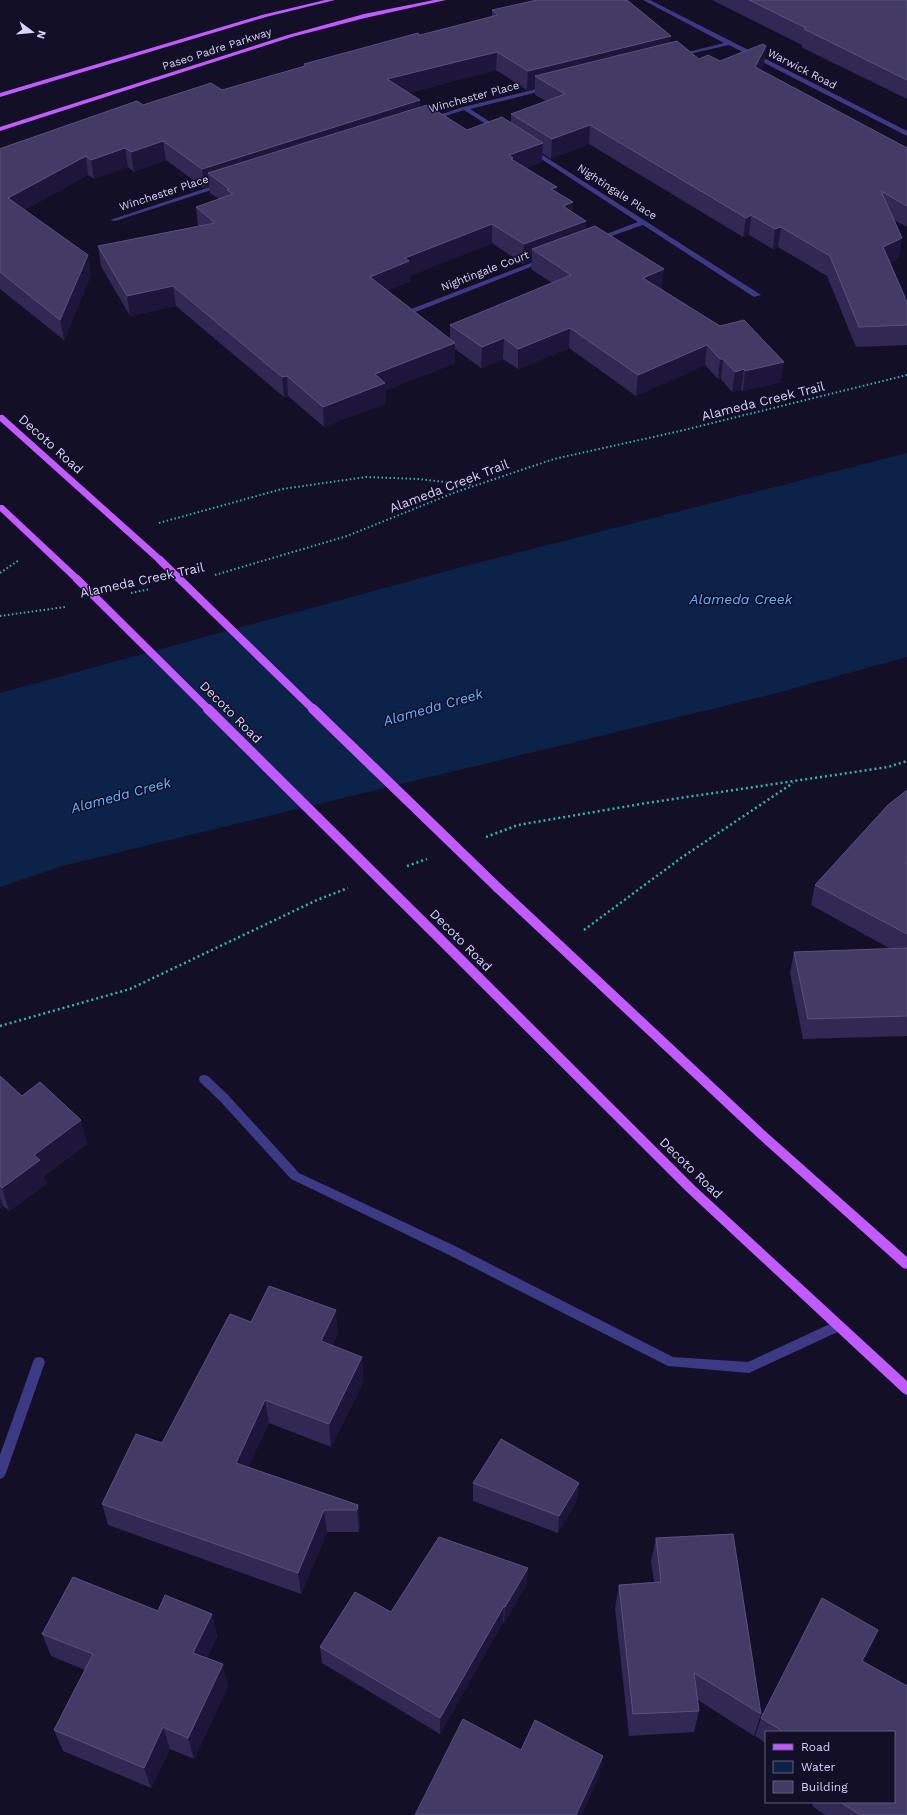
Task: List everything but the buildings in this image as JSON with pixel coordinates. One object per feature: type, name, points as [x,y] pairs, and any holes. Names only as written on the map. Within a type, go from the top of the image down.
[{"type":"main road","name":"Paseo Padre Parkway","points":[[0,96],[264,16],[332,0]]},
{"type":"main road","name":"Paseo Padre Parkway","points":[[0,129],[290,36],[364,16],[443,0]]},
{"type":"main road","name":"Decoto Road","points":[[0,417],[160,560],[498,888],[761,1134],[907,1264]]},
{"type":"main road","name":"Decoto Road","points":[[0,508],[77,579],[692,1190],[907,1389]]},
{"type":"street","name":"Warwick Road","points":[[646,0],[907,134]]},
{"type":"street","points":[[670,58],[730,43]]},
{"type":"street","name":"Winchester Place","points":[[420,122],[465,108],[556,86]]},
{"type":"street","points":[[465,108],[505,133]]},
{"type":"street","name":"Nightingale Place","points":[[524,146],[757,295]]},
{"type":"street","name":"Winchester Place","points":[[112,220],[233,182]]},
{"type":"street","points":[[592,242],[643,222]]},
{"type":"street","name":"Nightingale Court","points":[[402,314],[548,258]]},
{"type":"street","points":[[204,1079],[224,1098],[295,1176],[451,1250],[672,1362],[749,1368],[838,1326]]},
{"type":"street","points":[[0,1473],[39,1362]]},
{"type":"path","name":"Alameda Creek Trail","points":[[208,577],[347,536],[475,485],[554,459],[680,431],[907,375]]},
{"type":"path","points":[[130,532],[282,489],[366,477],[418,479],[475,485]]},
{"type":"path","name":"Alameda Creek Trail","points":[[130,593],[153,588]]},
{"type":"path","name":"Alameda Creek Trail","points":[[0,616],[67,606]]},
{"type":"path","points":[[561,947],[681,858],[795,782]]},
{"type":"water","name":"Alameda Creek","points":[[907,453],[907,657],[769,695],[62,866],[0,887],[0,693],[454,569]]}]
